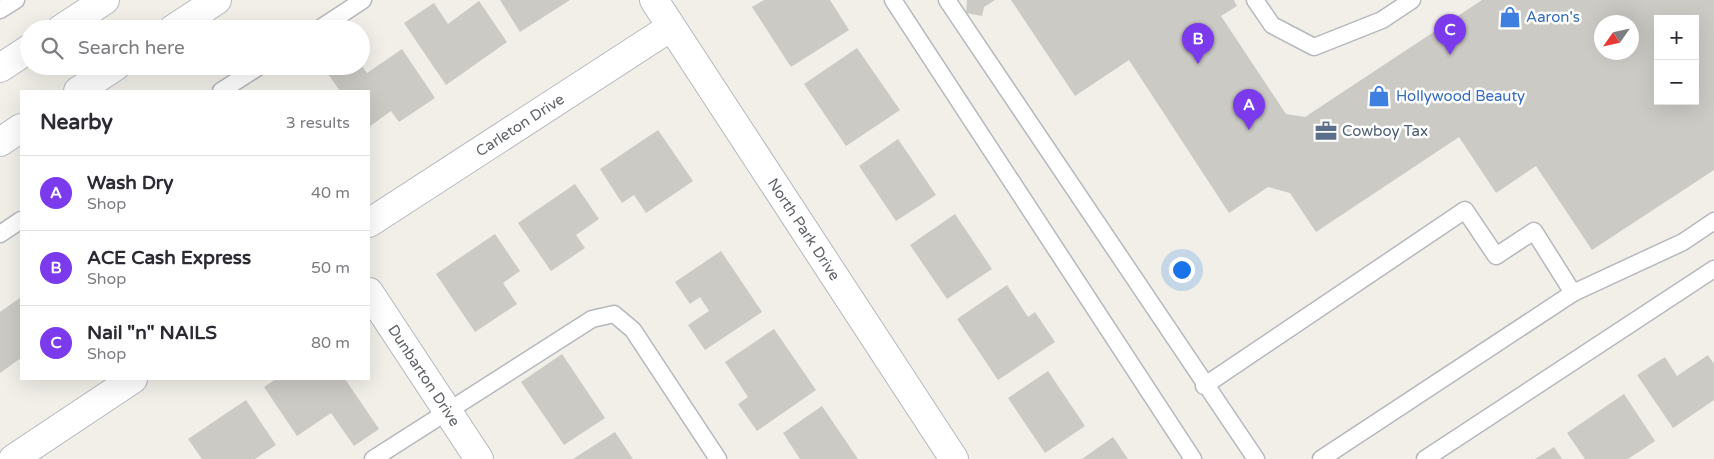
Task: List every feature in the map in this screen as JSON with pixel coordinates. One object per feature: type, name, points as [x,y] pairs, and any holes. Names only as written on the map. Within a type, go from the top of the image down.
[{"type":"street","points":[[75,20],[105,0]]},
{"type":"street","points":[[188,20],[218,0]]},
{"type":"street","name":"North Park Drive","points":[[654,0],[954,459]]},
{"type":"street","name":"Carleton Drive","points":[[370,222],[671,27]]},
{"type":"street","points":[[0,68],[20,56]]},
{"type":"street","points":[[80,90],[102,75]]},
{"type":"street","points":[[0,142],[20,129]]},
{"type":"street","name":"Dunbarton Drive","points":[[370,294],[479,459]]},
{"type":"street","points":[[13,459],[132,380]]},
{"type":"lane","points":[[0,10],[16,0]]},
{"type":"lane","points":[[333,20],[363,0]]},
{"type":"lane","points":[[893,0],[1193,459]]},
{"type":"lane","points":[[947,0],[1204,386],[1256,459]]},
{"type":"lane","points":[[1255,0],[1272,25],[1314,47],[1382,20],[1412,0]]},
{"type":"lane","points":[[224,90],[246,75]]},
{"type":"lane","points":[[1204,386],[1465,210],[1496,256],[1534,231],[1573,293]]},
{"type":"lane","points":[[0,234],[20,221]]},
{"type":"lane","points":[[1321,459],[1573,293],[1683,242],[1714,222]]},
{"type":"lane","points":[[1425,459],[1714,269]]},
{"type":"lane","points":[[373,459],[446,410],[592,319],[614,314],[634,330],[718,459]]},
{"type":"building","points":[[500,0],[570,0],[520,32]]},
{"type":"building","points":[[764,0],[830,0],[849,30],[791,67],[752,7]]},
{"type":"building","points":[[967,0],[995,0],[984,7],[982,16],[966,13]]},
{"type":"building","points":[[1011,0],[1234,0],[1237,6],[1221,16],[1286,114],[1305,117],[1482,0],[1714,0],[1714,170],[1592,250],[1536,166],[1496,193],[1459,137],[1316,232],[1290,193],[1268,187],[1229,213],[1129,60],[1075,96]]},
{"type":"building","points":[[479,1],[507,42],[446,85],[404,23],[434,3],[448,24]]},
{"type":"building","points":[[857,48],[900,110],[846,146],[804,84]]},
{"type":"building","points":[[402,49],[435,98],[399,122],[391,111],[370,126],[370,90],[339,90],[329,75],[370,75],[370,71]]},
{"type":"building","points":[[658,130],[693,181],[646,213],[634,195],[622,203],[600,169]]},
{"type":"building","points":[[898,139],[936,195],[896,221],[859,166]]},
{"type":"building","points":[[575,184],[599,219],[576,235],[585,248],[551,271],[518,223]]},
{"type":"building","points":[[955,214],[992,269],[947,299],[910,245]]},
{"type":"building","points":[[495,234],[520,271],[503,283],[517,304],[475,332],[436,274]]},
{"type":"building","points":[[721,251],[762,312],[705,350],[688,325],[709,311],[700,297],[690,304],[675,282]]},
{"type":"building","points":[[1007,285],[1028,317],[1035,312],[1055,342],[998,380],[957,319]]},
{"type":"building","points":[[20,298],[20,359],[0,373],[0,312]]},
{"type":"building","points":[[774,329],[816,390],[757,431],[738,404],[748,397],[725,362]]},
{"type":"building","points":[[562,354],[605,418],[564,445],[521,382]]},
{"type":"building","points":[[1708,355],[1714,364],[1714,400],[1673,428],[1637,375],[1665,357],[1677,376]]},
{"type":"building","points":[[1048,371],[1085,426],[1045,453],[1008,398]]},
{"type":"building","points":[[274,380],[346,380],[379,429],[354,446],[331,413],[297,436],[264,387]]},
{"type":"building","points":[[1624,394],[1655,441],[1628,459],[1585,459],[1567,433]]},
{"type":"building","points":[[246,400],[276,445],[255,459],[202,459],[188,439]]},
{"type":"building","points":[[822,406],[858,459],[800,459],[783,433]]},
{"type":"building","points":[[615,432],[633,459],[573,459]]},
{"type":"building","points":[[1113,437],[1128,459],[1082,459]]},
{"type":"building","points":[[1554,447],[1562,459],[1535,459]]},
{"type":"place","name":"Aaron's","points":[[1510,17]]},
{"type":"place","name":"Nail \"n\" NAILS","points":[[1450,55]]},
{"type":"place","name":"ACE Cash Express","points":[[1198,64]]},
{"type":"place","name":"Hollywood Beauty","points":[[1379,96]]},
{"type":"place","name":"Wash Dry","points":[[1249,130]]},
{"type":"place","name":"Cowboy Tax","points":[[1326,131]]}]
